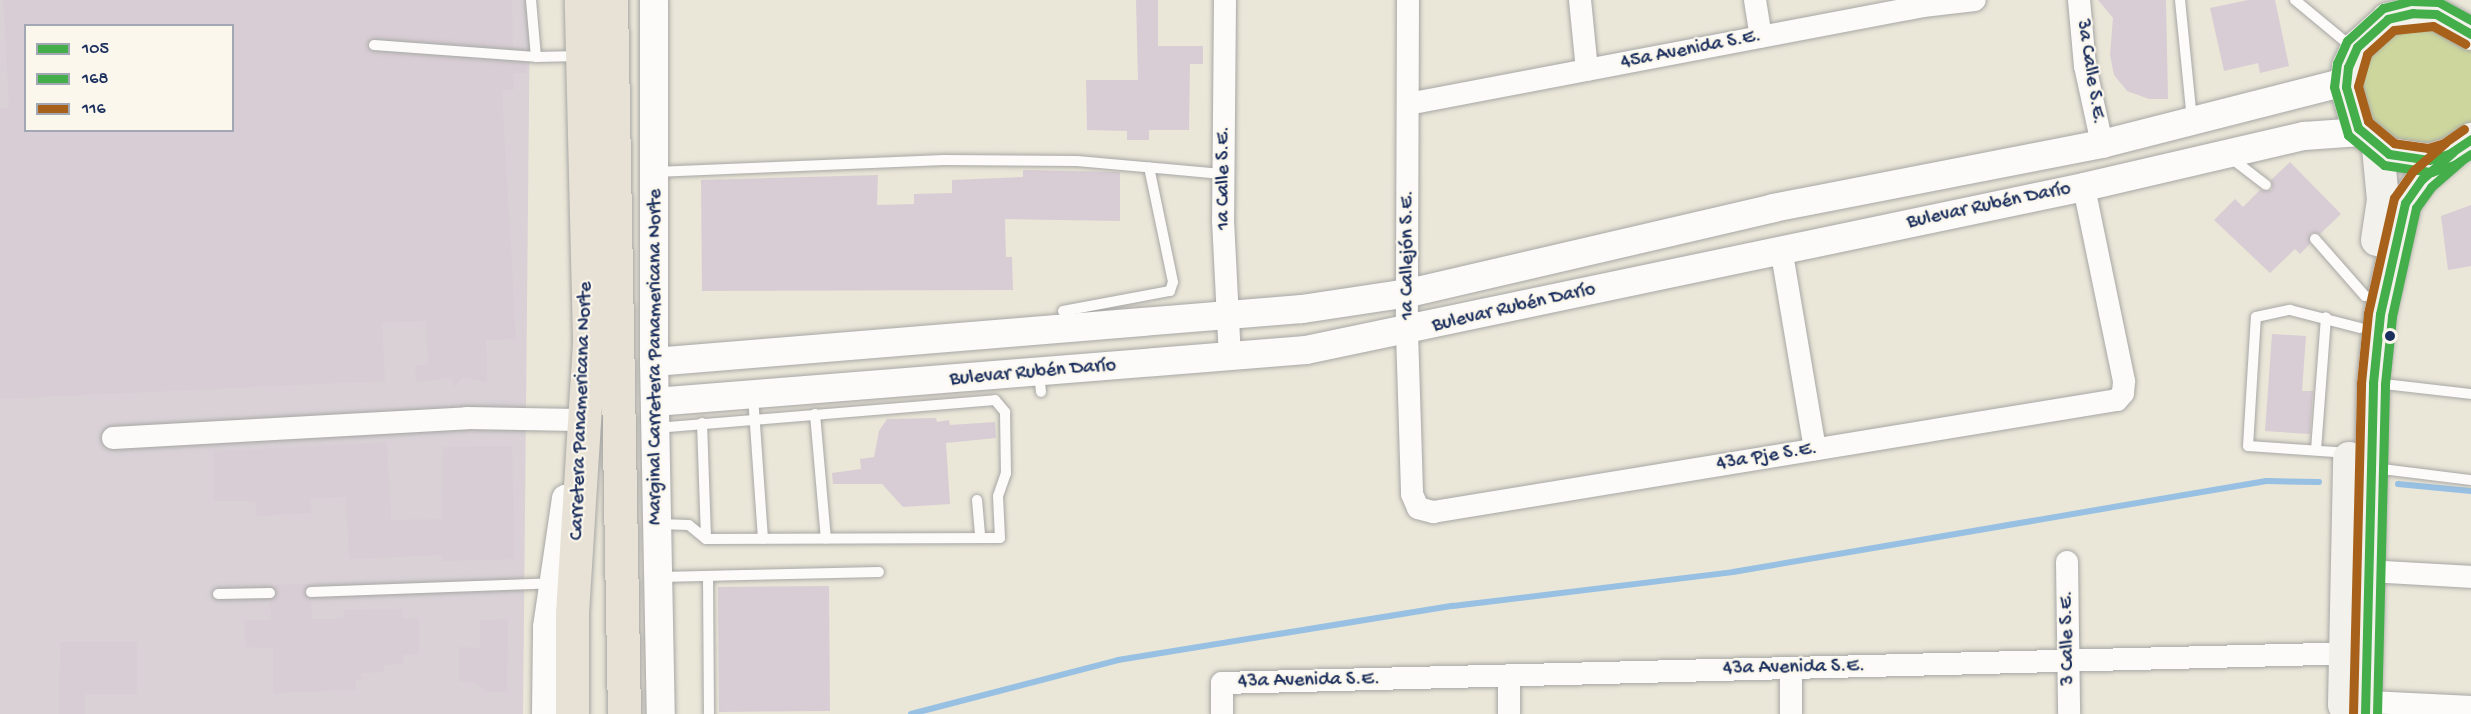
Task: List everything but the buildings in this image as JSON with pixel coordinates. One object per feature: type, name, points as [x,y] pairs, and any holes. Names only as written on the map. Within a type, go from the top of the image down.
[{"type":"highway","name":"Carretera Panamericana Norte","points":[[572,714],[572,613],[588,339],[581,0]]},
{"type":"highway","name":"Carretera Panamericana Norte","points":[[611,0],[624,714]]},
{"type":"main road","points":[[2354,708],[2360,460],[2360,328],[2384,201],[2370,140],[2350,111],[2346,82],[2355,50],[2381,23],[2449,18]]},
{"type":"main road","points":[[2370,140],[2413,160],[2462,146]]},
{"type":"main road","points":[[2356,653],[2368,571],[2360,460],[2373,383],[2380,314],[2405,203],[2422,179],[2462,146]]},
{"type":"street","name":"Marginal Carretera Panamericana Norte","points":[[654,0],[654,362],[660,714]]},
{"type":"street","name":"1a Calle S.E.","points":[[1225,0],[1224,174],[1230,356]]},
{"type":"street","name":"1a Callejón S.E.","points":[[1408,0],[1407,332],[1412,494],[1418,508]]},
{"type":"street","points":[[1580,0],[1587,70]]},
{"type":"street","points":[[1755,0],[1761,37]]},
{"type":"street","name":"45a Avenida S.E.","points":[[1408,104],[1761,37],[1922,3],[1975,0]]},
{"type":"street","name":"3a Calle S.E.","points":[[2079,0],[2085,66],[2102,144]]},
{"type":"street","name":"Bulevar Rubén Darío","points":[[654,362],[1302,309],[1408,293],[1773,208],[2102,144],[2193,123],[2346,82]]},
{"type":"street","name":"Bulevar Rubén Darío","points":[[655,415],[1040,383],[1230,356],[1307,357],[1407,332],[1781,248],[2084,187],[2304,136],[2370,140]]},
{"type":"street","name":"43a Pje S.E.","points":[[1418,508],[1434,512],[2117,400],[2123,393],[2124,381],[2084,187]]},
{"type":"street","points":[[1781,248],[1815,449]]},
{"type":"street","points":[[546,714],[546,645],[588,339]]},
{"type":"street","points":[[113,438],[466,418],[577,420]]},
{"type":"street","name":"3 Calle S.E.","points":[[2067,562],[2069,714]]},
{"type":"street","points":[[2368,571],[2471,577]]},
{"type":"street","name":"43a Avenida S.E.","points":[[1222,714],[1222,683],[2356,653]]},
{"type":"street","points":[[1791,668],[1791,714]]},
{"type":"street","points":[[1509,675],[1509,714]]},
{"type":"street","points":[[2354,708],[2471,707]]},
{"type":"lane","points":[[531,0],[536,57]]},
{"type":"lane","points":[[2180,0],[2193,123]]},
{"type":"lane","points":[[2295,0],[2355,50]]},
{"type":"lane","points":[[374,45],[536,57],[582,56]]},
{"type":"lane","points":[[2225,155],[2266,185]]},
{"type":"lane","points":[[655,172],[944,160],[1077,161],[1224,174]]},
{"type":"lane","points":[[1063,310],[1170,291],[1173,282],[1149,167]]},
{"type":"lane","points":[[2315,239],[2365,296]]},
{"type":"lane","points":[[2360,328],[2336,325],[2326,317],[2290,310],[2256,317],[2248,446],[2316,450],[2471,480]]},
{"type":"lane","points":[[2316,450],[2326,317]]},
{"type":"lane","points":[[2373,383],[2471,394]]},
{"type":"lane","points":[[655,415],[702,423],[754,407],[815,414],[995,400],[1005,412],[1006,473],[998,496],[1000,538],[706,539],[689,525],[656,524]]},
{"type":"lane","points":[[754,407],[763,539]]},
{"type":"lane","points":[[815,414],[826,538]]},
{"type":"lane","points":[[702,423],[706,539]]},
{"type":"lane","points":[[977,500],[980,537]]},
{"type":"lane","points":[[657,577],[879,572]]},
{"type":"lane","points":[[708,576],[709,714]]},
{"type":"lane","points":[[311,592],[554,583]]},
{"type":"lane","points":[[218,594],[270,593]]},
{"type":"shaded area","points":[[0,0],[530,0],[523,714],[0,714]]},
{"type":"green space","points":[[2412,21],[2471,47],[2471,127],[2424,153],[2365,125],[2359,58]]},
{"type":"waterway","points":[[911,714],[1118,660],[1453,606],[1733,572],[2266,481],[2319,482]]},
{"type":"waterway","points":[[2398,484],[2471,491]]},
{"type":"transit line","name":"168","points":[[2471,20],[2438,2],[2411,1],[2383,8],[2347,41],[2337,63],[2334,87],[2348,135],[2384,165],[2431,172],[2454,165],[2471,154]]},
{"type":"transit line","name":"105","points":[[2471,34],[2436,14],[2413,13],[2388,19],[2357,47],[2348,67],[2346,87],[2358,128],[2389,154],[2429,160],[2449,154],[2471,139]]},
{"type":"transit line","name":"116","points":[[2464,129],[2444,143],[2428,148],[2394,143],[2368,121],[2358,86],[2367,54],[2394,30],[2433,26],[2465,44]]},
{"type":"transit line","name":"116","points":[[2353,714],[2361,383],[2368,313],[2394,198],[2413,171],[2445,143]]},
{"type":"transit line","name":"105","points":[[2365,714],[2373,383],[2380,314],[2405,203],[2422,179],[2453,152]]},
{"type":"transit line","name":"168","points":[[2377,714],[2385,384],[2392,316],[2416,208],[2431,187],[2461,161]]}]
